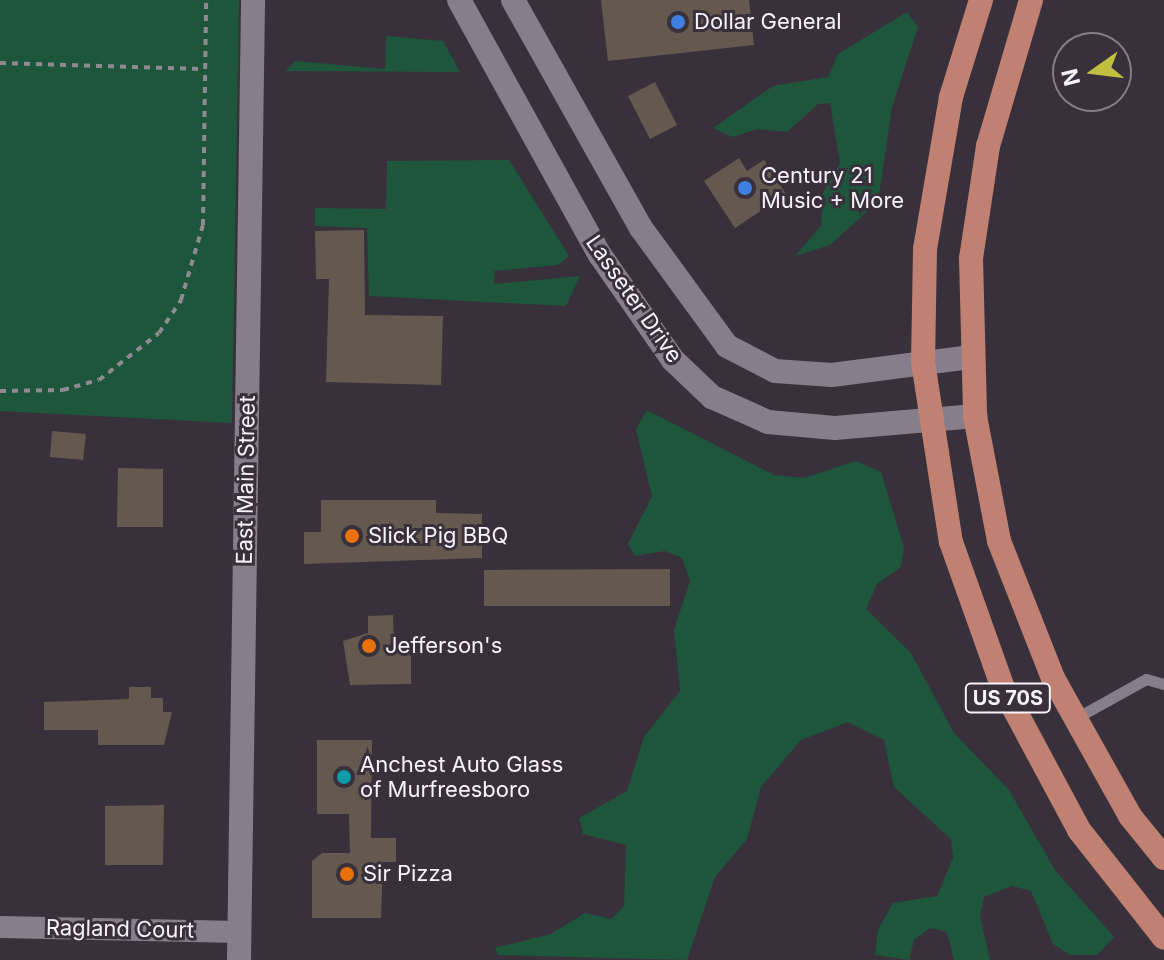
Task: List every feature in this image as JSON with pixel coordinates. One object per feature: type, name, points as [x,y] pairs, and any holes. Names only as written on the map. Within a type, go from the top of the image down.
[{"type":"main road","name":"US 70S","points":[[981,0],[951,97],[925,249],[923,362],[929,423],[951,542],[1003,688],[1079,830],[1164,938]]},
{"type":"main road","name":"US 70S","points":[[1031,0],[988,146],[971,258],[970,357],[975,416],[999,541],[1075,718],[1130,816],[1164,858]]},
{"type":"street","name":"East Main Street","points":[[239,960],[253,0]]},
{"type":"street","name":"Lasseter Drive","points":[[459,0],[600,255],[673,360],[712,397],[768,422],[835,428],[929,423],[975,416]]},
{"type":"street","name":"Lasseter Drive","points":[[513,0],[641,228],[727,346],[775,371],[832,375],[970,357]]},
{"type":"street","name":"Ragland Court","points":[[0,927],[239,932]]},
{"type":"lane","points":[[1075,718],[1146,679],[1164,684]]},
{"type":"path","points":[[0,391],[63,390],[99,380],[128,363],[181,300],[203,225],[202,69],[206,0]]},
{"type":"path","points":[[0,63],[202,69]]},
{"type":"green space","points":[[0,0],[239,0],[232,423],[0,411]]},
{"type":"green space","points":[[907,12],[918,27],[892,107],[878,202],[830,245],[795,256],[821,226],[823,193],[840,163],[830,103],[818,104],[787,132],[757,129],[733,137],[713,128],[773,86],[828,77],[838,54]]},
{"type":"green space","points":[[386,36],[443,41],[460,72],[286,71],[295,61],[385,69]]},
{"type":"green space","points":[[509,160],[569,256],[558,265],[494,271],[494,284],[580,276],[566,306],[369,296],[367,228],[315,226],[315,208],[386,209],[387,161]]},
{"type":"green space","points":[[647,410],[774,475],[804,478],[856,461],[881,472],[904,548],[901,567],[877,584],[866,609],[911,653],[954,733],[1009,790],[1055,870],[1114,937],[1097,955],[1070,955],[1053,944],[1031,891],[1012,886],[984,897],[980,916],[990,960],[954,960],[947,932],[930,928],[914,940],[909,960],[875,955],[878,930],[893,903],[937,896],[953,858],[951,839],[894,787],[884,740],[848,722],[801,740],[761,787],[747,839],[715,877],[687,960],[498,955],[495,948],[551,934],[585,913],[611,919],[624,906],[626,845],[583,834],[579,818],[627,791],[644,737],[680,691],[674,630],[690,581],[682,558],[665,551],[635,556],[628,544],[652,496],[636,429]]},
{"type":"building","name":"Dollar General","points":[[601,0],[749,0],[754,45],[608,61]]},
{"type":"building","points":[[655,82],[677,125],[650,139],[628,96]]},
{"type":"building","name":"Century 21 Music + More","points":[[739,158],[747,171],[764,160],[786,194],[735,228],[704,181]]},
{"type":"building","points":[[364,230],[365,315],[443,316],[441,385],[326,382],[329,279],[316,279],[315,231]]},
{"type":"building","points":[[52,431],[86,434],[83,460],[50,457]]},
{"type":"building","points":[[118,468],[163,469],[163,527],[117,527]]},
{"type":"building","name":"Slick Pig BBQ","points":[[321,500],[436,500],[436,513],[482,514],[482,558],[304,564],[304,532],[321,532]]},
{"type":"building","points":[[670,569],[670,606],[484,606],[484,570]]},
{"type":"building","name":"Jefferson's","points":[[393,615],[394,651],[411,650],[411,684],[350,685],[343,641],[368,633],[368,616]]},
{"type":"building","points":[[129,687],[151,687],[151,698],[163,698],[163,712],[172,712],[164,745],[98,745],[98,730],[44,730],[44,702],[129,699]]},
{"type":"building","points":[[317,740],[372,740],[371,838],[396,838],[396,862],[383,862],[381,918],[312,918],[312,861],[322,853],[350,853],[349,814],[317,814]]},
{"type":"building","points":[[164,805],[163,865],[105,865],[105,806]]},
{"type":"place","name":"Dollar General","points":[[678,22]]},
{"type":"place","name":"Century 21 Music + More","points":[[745,188]]},
{"type":"place","name":"Slick Pig BBQ","points":[[352,536]]},
{"type":"place","name":"Jefferson's","points":[[369,646]]},
{"type":"place","name":"Anchest Auto Glass of Murfreesboro","points":[[344,777]]},
{"type":"place","name":"Sir Pizza","points":[[347,874]]}]
